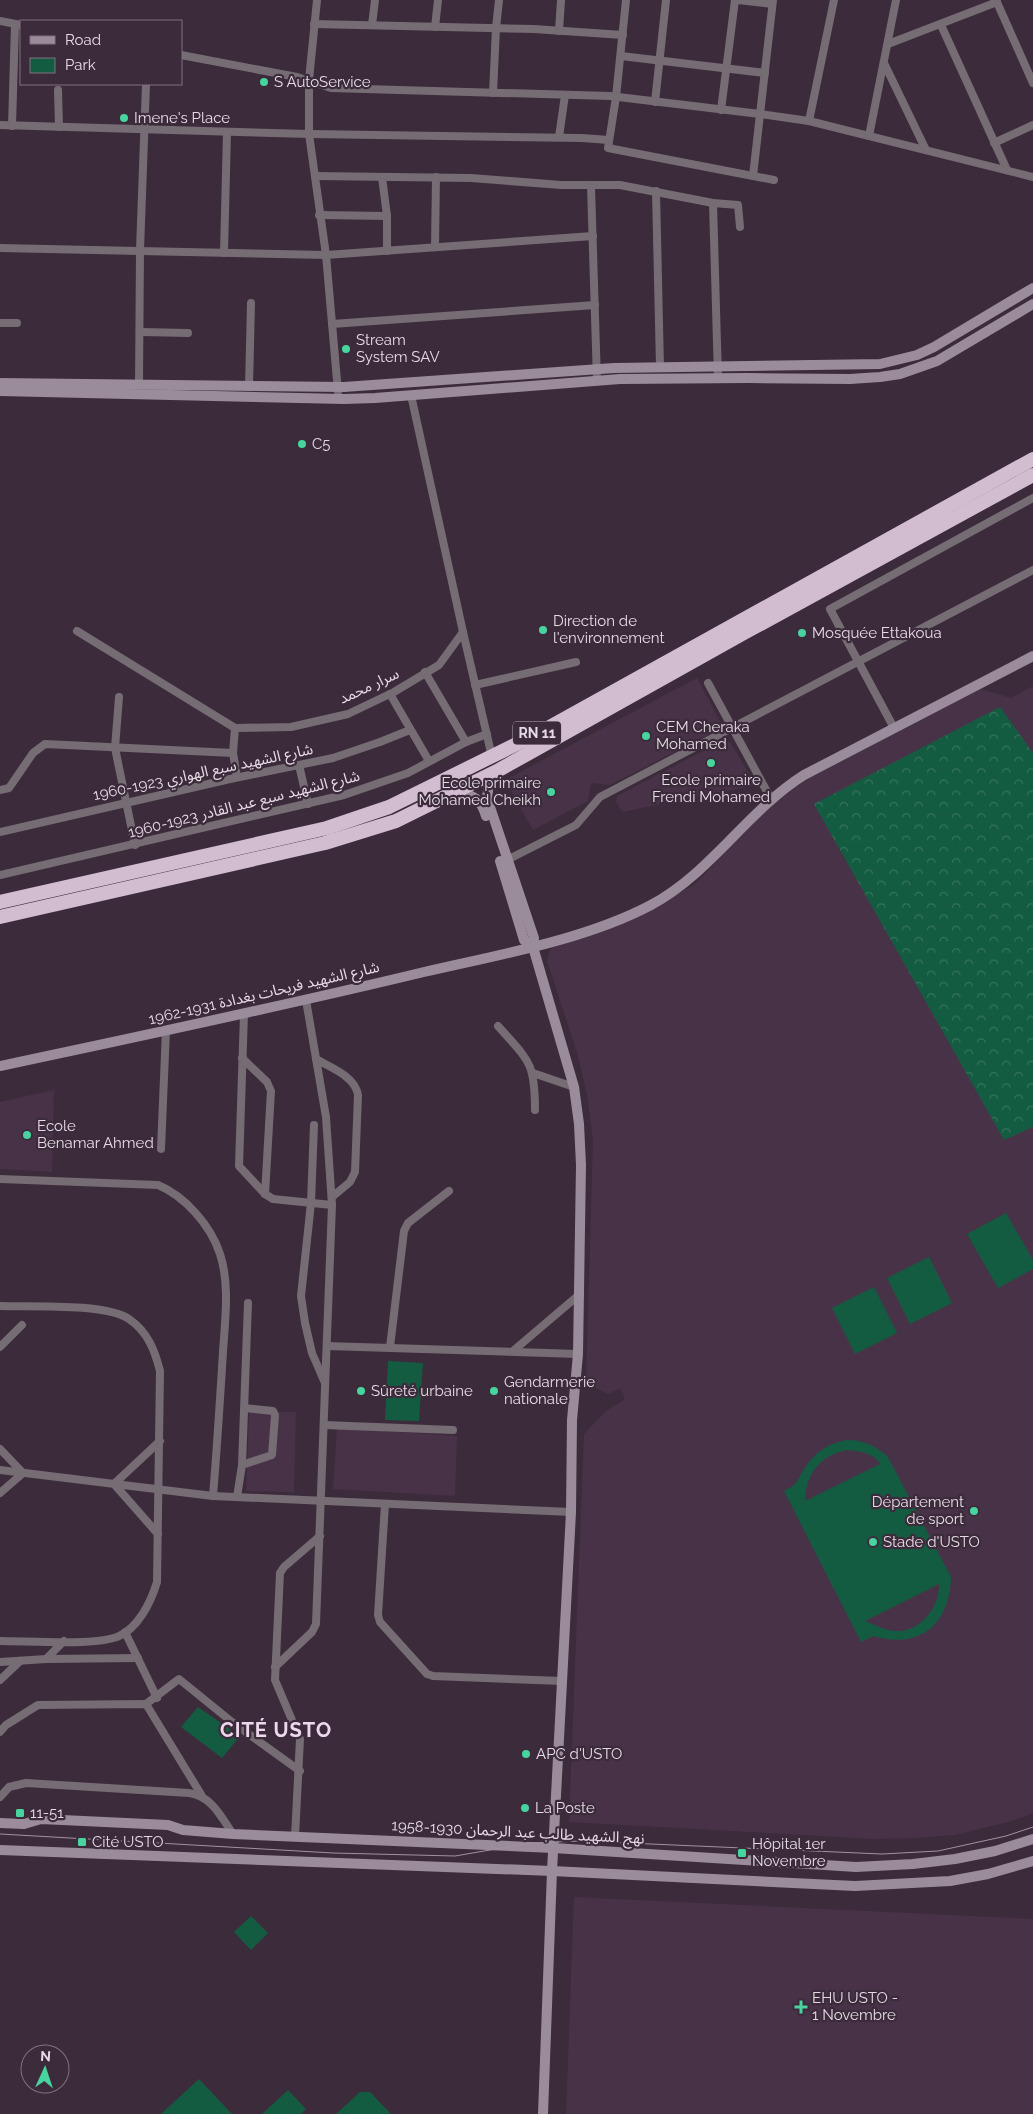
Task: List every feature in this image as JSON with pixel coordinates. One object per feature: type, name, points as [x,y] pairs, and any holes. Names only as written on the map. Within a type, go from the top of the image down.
[{"type":"highway","name":"RN 11","points":[[0,902],[327,828],[389,807],[492,757],[863,554],[1033,458]]},
{"type":"highway","name":"RN 11","points":[[0,917],[325,843],[396,821],[497,771],[1033,475]]},
{"type":"main road","points":[[0,382],[338,387],[660,367],[880,364],[897,361],[917,354],[954,336],[1033,288]]},
{"type":"main road","points":[[0,391],[338,399],[411,396],[597,381],[718,378],[850,380],[900,374],[936,362],[1033,304]]},
{"type":"main road","name":"شارع الشهيد فريحات بغدادة 1931-1962","points":[[0,1066],[306,1000],[533,947],[591,929],[648,906],[669,895],[699,871],[771,799],[804,775],[1033,656]]},
{"type":"main road","points":[[497,771],[490,783],[488,798],[524,940],[533,947],[574,1087],[579,1124],[581,1165],[578,1354],[572,1420],[571,1512],[553,1848],[543,2114]]},
{"type":"main road","points":[[457,792],[472,795],[483,804],[504,862]]},
{"type":"main road","name":"نهج الشهيد طالب عبد الرحمان 1930-1958","points":[[0,1823],[24,1824],[41,1819],[168,1825],[183,1830],[233,1834],[553,1848],[856,1867],[913,1864],[955,1859],[1033,1839]]},
{"type":"main road","points":[[0,1850],[552,1871],[855,1886],[950,1881],[988,1874],[1033,1861]]},
{"type":"street","points":[[316,0],[309,80],[309,134],[326,255],[338,399]]},
{"type":"street","points":[[372,25],[375,0]]},
{"type":"street","points":[[435,27],[438,0]]},
{"type":"street","points":[[493,93],[499,0]]},
{"type":"street","points":[[559,31],[561,0]]},
{"type":"street","points":[[626,0],[616,97],[608,148],[774,180]]},
{"type":"street","points":[[655,102],[666,0]]},
{"type":"street","points":[[721,110],[737,0],[772,2],[753,176]]},
{"type":"street","points":[[809,121],[834,0]]},
{"type":"street","points":[[869,136],[896,0]]},
{"type":"street","points":[[888,44],[996,1],[1033,83]]},
{"type":"street","points":[[0,21],[18,25],[12,126]]},
{"type":"street","points":[[314,24],[496,28],[623,35]]},
{"type":"street","points":[[941,24],[1007,170]]},
{"type":"street","points":[[182,55],[309,80],[331,88],[616,97],[809,121],[1033,177]]},
{"type":"street","points":[[620,56],[765,73]]},
{"type":"street","points":[[884,63],[926,150]]},
{"type":"street","points":[[139,385],[141,332],[140,250],[146,85]]},
{"type":"street","points":[[58,90],[59,127]]},
{"type":"street","points":[[559,138],[565,95]]},
{"type":"street","points":[[0,125],[609,140]]},
{"type":"street","points":[[994,143],[1033,125]]},
{"type":"street","points":[[224,253],[227,132]]},
{"type":"street","points":[[315,176],[471,178],[591,186],[620,185],[738,206],[740,227]]},
{"type":"street","points":[[382,177],[387,216],[387,251]]},
{"type":"street","points":[[435,247],[436,177]]},
{"type":"street","points":[[591,186],[597,381]]},
{"type":"street","points":[[656,191],[660,367]]},
{"type":"street","points":[[713,203],[718,378]]},
{"type":"street","points":[[319,215],[387,216]]},
{"type":"street","points":[[0,248],[326,255],[593,236]]},
{"type":"street","points":[[249,387],[251,303]]},
{"type":"street","points":[[332,324],[595,305]]},
{"type":"street","points":[[0,323],[18,323]]},
{"type":"street","points":[[141,332],[188,333]]},
{"type":"street","points":[[411,396],[492,757]]},
{"type":"street","points":[[894,728],[830,609],[1033,498]]},
{"type":"street","points":[[504,862],[576,825],[600,797],[1033,570]]},
{"type":"street","points":[[77,631],[235,728],[233,752],[237,777]]},
{"type":"street","name":"سرار محمد","points":[[235,728],[291,727],[348,714],[390,694],[439,665],[463,632]]},
{"type":"street","points":[[475,685],[576,662]]},
{"type":"street","points":[[425,672],[466,742]]},
{"type":"street","points":[[708,682],[771,799]]},
{"type":"street","points":[[390,694],[429,761]]},
{"type":"street","points":[[119,697],[115,748],[136,845]]},
{"type":"street","name":"شارع الشهيد سبع الهواري 1923-1960","points":[[0,832],[237,777],[340,756],[410,730]]},
{"type":"street","name":"شارع الشهيد سبع عبد القادر 1923-1960","points":[[0,875],[136,845],[344,795],[408,773],[466,742],[487,734]]},
{"type":"street","points":[[0,790],[9,788],[33,753],[45,744],[233,752]]},
{"type":"street","points":[[299,764],[308,804]]},
{"type":"street","points":[[275,1667],[312,1632],[316,1624],[332,1201],[328,1133],[306,1000]]},
{"type":"street","points":[[244,1014],[238,1162],[241,1169],[265,1194],[273,1199],[311,1203],[332,1201],[350,1182],[355,1172],[357,1089],[351,1080],[316,1059]]},
{"type":"street","points":[[498,1026],[526,1058],[533,1073],[535,1110]]},
{"type":"street","points":[[161,1149],[166,1030]]},
{"type":"street","points":[[242,1058],[267,1082],[271,1091],[265,1194]]},
{"type":"street","points":[[533,1073],[574,1087]]},
{"type":"street","points":[[314,1124],[311,1203],[301,1296],[312,1353],[326,1385]]},
{"type":"street","points":[[0,1179],[158,1185],[174,1193],[203,1224],[220,1253],[225,1275],[224,1335],[213,1496]]},
{"type":"street","points":[[390,1347],[404,1231],[408,1223],[449,1191]]},
{"type":"street","points":[[513,1351],[580,1294]]},
{"type":"street","points":[[237,1497],[242,1465],[248,1302]]},
{"type":"street","points":[[0,1306],[89,1309],[108,1312],[128,1319],[144,1333],[155,1352],[160,1371],[157,1582],[152,1597],[132,1627],[125,1632],[103,1640],[0,1641]]},
{"type":"street","points":[[0,1346],[22,1325]]},
{"type":"street","points":[[328,1346],[578,1354]]},
{"type":"street","points":[[242,1465],[272,1454],[274,1441],[275,1415],[273,1411],[245,1408]]},
{"type":"street","points":[[324,1425],[453,1430]]},
{"type":"street","points":[[114,1484],[160,1441]]},
{"type":"street","points":[[0,1449],[23,1473]]},
{"type":"street","points":[[0,1470],[213,1496],[571,1512]]},
{"type":"street","points":[[0,1493],[23,1473]]},
{"type":"street","points":[[114,1484],[158,1534]]},
{"type":"street","points":[[385,1504],[378,1615],[380,1622],[427,1674],[433,1676],[562,1681]]},
{"type":"street","points":[[295,1837],[300,1771],[300,1739],[275,1680],[280,1573],[284,1567],[320,1536]]},
{"type":"street","points":[[125,1632],[157,1698]]},
{"type":"street","points":[[46,1659],[64,1641]]},
{"type":"street","points":[[0,1662],[46,1659],[138,1658]]},
{"type":"street","points":[[0,1680],[20,1661]]},
{"type":"street","points":[[0,1732],[6,1725],[38,1706],[146,1704],[157,1698],[179,1678],[239,1727],[300,1771]]},
{"type":"street","points":[[146,1704],[202,1796],[212,1804],[233,1834]]},
{"type":"street","points":[[0,1797],[9,1787],[26,1783],[189,1792],[202,1796]]},
{"type":"shaded area","name":"CEM Cheraka Mohamed","points":[[697,678],[723,727],[610,785],[591,783],[588,801],[533,830],[505,780]]},
{"type":"shaded area","points":[[1033,686],[1033,1813],[1012,1821],[955,1835],[875,1839],[569,1822],[584,1434],[606,1411],[625,1399],[620,1389],[608,1394],[586,1383],[593,1140],[587,1095],[578,1056],[547,961],[550,949],[645,911],[694,885],[768,808],[807,779],[981,689],[1011,698]]},
{"type":"shaded area","name":"Ecole primaire Frendi Mohamed","points":[[722,741],[730,742],[756,785],[622,812],[616,802],[617,796]]},
{"type":"shaded area","name":"Ecole Benamar Ahmed","points":[[54,1090],[52,1172],[0,1169],[0,1102]]},
{"type":"shaded area","points":[[249,1412],[296,1412],[294,1492],[246,1491]]},
{"type":"shaded area","points":[[337,1428],[457,1436],[455,1496],[333,1489]]},
{"type":"shaded area","name":"EHU USTO - 1 Novembre","points":[[574,1897],[1033,1919],[1033,2114],[566,2114]]},
{"type":"green space","points":[[1000,707],[1033,753],[1033,1127],[1004,1140],[814,804]]},
{"type":"green space","points":[[1006,1213],[1033,1260],[1033,1269],[998,1288],[967,1234]]},
{"type":"green space","points":[[929,1257],[952,1303],[910,1324],[887,1278]]},
{"type":"green space","points":[[874,1287],[897,1333],[855,1354],[832,1308]]},
{"type":"green space","points":[[388,1361],[423,1363],[419,1421],[385,1420]]},
{"type":"green space","name":"Stade d'USTO","points":[[847,1440],[864,1442],[888,1457],[951,1577],[945,1608],[938,1620],[918,1636],[905,1639],[890,1639],[873,1636],[861,1642],[784,1491],[789,1489],[798,1480],[808,1463],[817,1454],[828,1446]],"holes":[[[847,1450],[870,1455],[880,1464],[805,1501],[808,1482],[816,1467],[829,1457]],[[939,1584],[936,1601],[932,1610],[927,1617],[913,1628],[895,1631],[865,1621]]]},
{"type":"green space","points":[[198,1707],[240,1736],[222,1758],[181,1727]]},
{"type":"green space","points":[[251,1916],[268,1933],[251,1950],[234,1932]]},
{"type":"green space","points":[[199,2079],[232,2114],[161,2114]]},
{"type":"green space","points":[[288,2090],[306,2109],[301,2114],[262,2114]]},
{"type":"green space","points":[[360,2092],[370,2092],[391,2114],[336,2114]]},
{"type":"tram line","points":[[0,1834],[333,1853],[455,1856],[531,1843],[581,1841],[882,1854],[938,1851],[1006,1836],[1033,1827]]},
{"type":"place","name":"S AutoService","points":[[264,82]]},
{"type":"place","name":"Imene's Place","points":[[124,118]]},
{"type":"place","name":"Stream System SAV","points":[[346,349]]},
{"type":"place","name":"C5","points":[[302,444]]},
{"type":"place","name":"Direction de l'environnement","points":[[543,630]]},
{"type":"place","name":"Mosquée Ettakoua","points":[[802,633]]},
{"type":"place","name":"CEM Cheraka Mohamed","points":[[646,736]]},
{"type":"place","name":"Ecole primaire Frendi Mohamed","points":[[711,763]]},
{"type":"place","name":"Ecole primaire Mohamed Cheikh","points":[[551,792]]},
{"type":"place","name":"Ecole Benamar Ahmed","points":[[27,1135]]},
{"type":"place","name":"Sûreté urbaine","points":[[361,1391]]},
{"type":"place","name":"Gendarmerie nationale","points":[[494,1391]]},
{"type":"place","name":"Département de sport","points":[[974,1511]]},
{"type":"place","name":"Stade d'USTO","points":[[873,1542]]},
{"type":"place","name":"APC d'USTO","points":[[526,1754]]},
{"type":"place","name":"La Poste","points":[[525,1808]]},
{"type":"place","name":"11-51","points":[[20,1813]]},
{"type":"place","name":"Cité USTO","points":[[82,1842]]},
{"type":"place","name":"Hôpital 1er Novembre","points":[[742,1853]]},
{"type":"place","name":"EHU USTO - 1 Novembre","points":[[801,2007]]},
{"type":"district","name":"CITÉ USTO","points":[[276,1730]]}]
